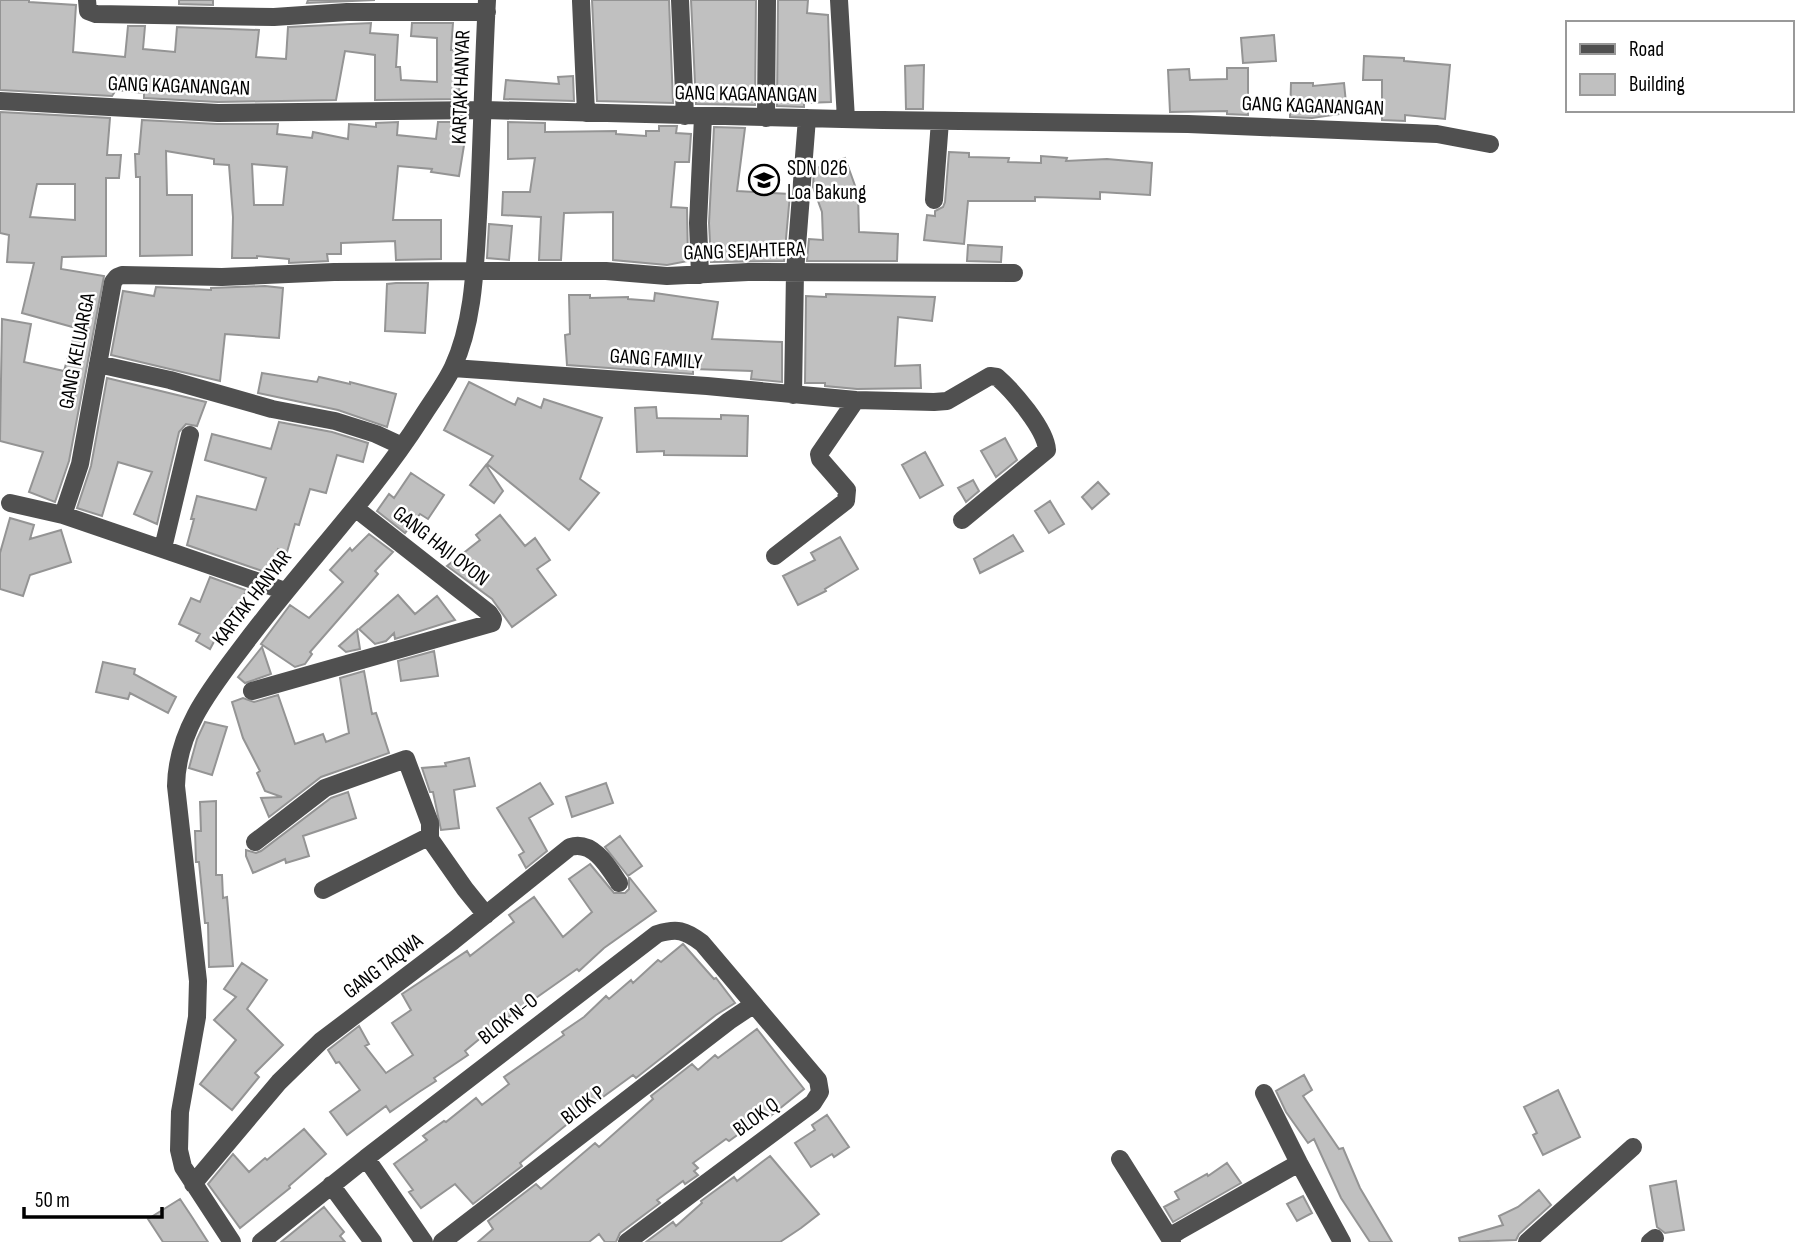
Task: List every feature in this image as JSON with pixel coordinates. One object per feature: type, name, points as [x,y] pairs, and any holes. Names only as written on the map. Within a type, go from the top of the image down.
[{"type":"street","points":[[87,0],[88,11],[96,15],[223,9],[274,18],[487,6]]},
{"type":"street","points":[[680,0],[694,116],[700,275]]},
{"type":"street","points":[[766,118],[767,0]]},
{"type":"street","points":[[839,0],[846,119]]},
{"type":"street","points":[[582,1],[586,113]]},
{"type":"street","name":"KARTAK HANYAR","points":[[232,1242],[183,1167],[179,1150],[179,1131],[197,1017],[198,981],[176,786],[177,766],[181,747],[199,707],[214,685],[285,591],[355,508],[402,446],[453,368],[469,311],[475,271],[487,6]]},
{"type":"street","name":"GANG KAGANANGAN","points":[[0,101],[218,113],[484,110],[766,118],[1188,124],[1437,134],[1490,144]]},
{"type":"street","points":[[793,395],[795,272],[807,118]]},
{"type":"street","points":[[934,200],[940,121]]},
{"type":"street","name":"GANG SEJAHTERA","points":[[475,271],[606,271],[667,276],[748,272],[1014,274]]},
{"type":"street","name":"GANG KELUARGA","points":[[63,515],[80,464],[113,282],[117,276],[222,277],[334,272],[475,271]]},
{"type":"street","points":[[98,364],[335,421],[376,434],[402,446]]},
{"type":"street","name":"GANG FAMILY","points":[[453,368],[694,385],[856,400],[947,401],[990,376],[997,377],[1042,433],[1047,450],[962,520]]},
{"type":"street","points":[[775,556],[846,501],[847,491],[820,459],[819,454],[856,400]]},
{"type":"street","points":[[163,548],[190,435]]},
{"type":"street","points":[[10,503],[63,515],[285,591]]},
{"type":"street","name":"GANG HAJI OYON","points":[[251,691],[492,623],[493,616],[355,508]]},
{"type":"street","points":[[255,842],[325,788],[405,759],[430,823],[430,836],[486,915]]},
{"type":"street","points":[[323,890],[430,836]]},
{"type":"street","name":"GANG TAQWA","points":[[193,1184],[295,1064],[570,847],[578,844],[593,851],[605,861],[619,883]]},
{"type":"street","name":"BLOK N-O","points":[[362,1161],[657,934],[671,930],[688,932],[702,943],[753,1006]]},
{"type":"street","name":"BLOK P","points":[[442,1242],[729,1021],[753,1006]]},
{"type":"street","name":"BLOK Q","points":[[627,1242],[813,1103],[820,1092],[818,1080],[753,1006]]},
{"type":"street","points":[[1264,1093],[1298,1163],[1342,1242]]},
{"type":"street","points":[[1527,1242],[1633,1147]]},
{"type":"street","points":[[1120,1159],[1170,1239],[1298,1163]]},
{"type":"street","points":[[261,1242],[362,1161],[424,1242]]},
{"type":"street","points":[[336,1180],[373,1242]]},
{"type":"building","points":[[0,0],[76,5],[73,52],[125,57],[128,26],[145,26],[143,49],[175,52],[177,27],[259,30],[256,57],[286,59],[288,27],[371,23],[370,33],[398,35],[396,67],[400,67],[401,80],[437,82],[437,38],[411,36],[412,23],[453,23],[451,50],[460,50],[459,99],[375,100],[375,55],[345,51],[336,100],[218,102],[144,98],[144,93],[116,90],[112,96],[0,90]]},
{"type":"building","points":[[179,0],[213,0],[213,5],[179,4]]},
{"type":"building","points":[[308,0],[375,0],[307,3]]},
{"type":"building","points":[[592,0],[669,0],[673,103],[597,101]]},
{"type":"building","points":[[691,0],[756,0],[755,105],[696,104]]},
{"type":"building","points":[[778,0],[808,0],[807,13],[828,15],[831,102],[804,103],[804,107],[777,106]]},
{"type":"building","points":[[1274,35],[1276,61],[1243,63],[1241,38]]},
{"type":"building","points":[[1364,56],[1404,58],[1404,61],[1450,65],[1445,119],[1405,115],[1405,121],[1382,120],[1382,80],[1363,80]]},
{"type":"building","points":[[924,65],[923,109],[906,109],[905,66]]},
{"type":"building","points":[[1227,68],[1248,68],[1248,115],[1227,114],[1227,111],[1170,112],[1168,70],[1189,69],[1190,80],[1227,79]]},
{"type":"building","points":[[573,76],[574,101],[504,99],[506,80],[559,84],[558,77]]},
{"type":"building","points":[[1291,83],[1313,83],[1313,86],[1344,83],[1347,113],[1312,118],[1290,117]]},
{"type":"building","points":[[0,112],[110,118],[107,155],[121,155],[119,178],[106,178],[106,256],[62,257],[61,269],[104,276],[69,461],[55,502],[29,492],[43,452],[0,441],[2,319],[31,324],[24,362],[64,371],[76,328],[22,313],[34,263],[7,262],[9,235],[0,233]],"holes":[[[37,184],[75,184],[75,220],[30,217]]]},
{"type":"building","points":[[142,120],[278,124],[277,134],[312,138],[313,132],[348,139],[349,124],[376,127],[376,123],[398,122],[397,135],[436,139],[438,122],[459,122],[458,132],[466,133],[459,176],[431,172],[432,169],[398,166],[393,220],[441,220],[441,259],[396,260],[395,241],[341,243],[341,254],[327,254],[328,261],[289,263],[289,259],[257,256],[232,258],[233,217],[229,165],[214,164],[214,159],[166,151],[167,195],[192,195],[192,255],[140,256],[140,177],[136,177],[135,154],[139,154]],"holes":[[[252,164],[287,167],[283,205],[254,205]]]},
{"type":"building","points":[[508,122],[545,123],[545,132],[616,131],[616,134],[646,136],[646,131],[659,131],[659,126],[677,126],[676,133],[691,134],[689,162],[675,162],[671,207],[687,208],[688,261],[667,265],[613,260],[613,212],[564,213],[561,260],[539,260],[541,217],[502,215],[503,192],[530,192],[535,158],[508,159]]},
{"type":"building","points":[[714,127],[745,128],[737,191],[790,194],[784,261],[711,262],[709,223]]},
{"type":"building","points":[[949,152],[969,153],[969,157],[1009,158],[1008,162],[1041,163],[1041,156],[1067,158],[1066,161],[1107,159],[1152,163],[1150,195],[1100,192],[1100,199],[1035,197],[1035,201],[968,201],[964,244],[924,240],[927,215],[935,216],[935,211],[943,207],[945,202]]},
{"type":"building","points":[[845,158],[858,194],[859,232],[898,234],[897,261],[807,261],[809,239],[823,240],[822,212],[813,187],[814,169]]},
{"type":"building","points":[[489,224],[512,226],[509,260],[487,258]]},
{"type":"building","points":[[968,245],[1002,247],[1001,262],[967,261]]},
{"type":"building","points":[[428,283],[425,333],[385,331],[387,284]]},
{"type":"building","points":[[265,286],[283,288],[279,338],[225,334],[220,381],[111,355],[123,291],[154,296],[156,287],[211,290]]},
{"type":"building","points":[[655,293],[718,302],[712,339],[782,342],[782,382],[751,379],[752,371],[693,369],[693,374],[567,365],[565,335],[570,334],[569,295],[590,295],[590,298],[628,297],[654,301]]},
{"type":"building","points":[[826,294],[935,297],[932,321],[898,317],[895,366],[920,365],[921,388],[857,389],[825,386],[825,383],[805,383],[806,296],[826,297]]},
{"type":"building","points":[[262,373],[317,382],[319,377],[396,394],[387,427],[338,410],[258,393]]},
{"type":"building","points":[[107,378],[206,402],[197,426],[186,424],[179,432],[157,524],[134,514],[152,472],[118,462],[102,516],[77,508],[91,466]]},
{"type":"building","points":[[469,382],[515,405],[518,398],[541,408],[544,399],[602,418],[580,479],[599,493],[569,530],[487,464],[493,456],[444,430]]},
{"type":"building","points":[[656,407],[657,418],[721,419],[721,415],[748,416],[747,456],[637,452],[635,408]]},
{"type":"building","points":[[279,422],[332,432],[368,443],[363,462],[337,455],[326,493],[310,489],[287,552],[278,549],[271,574],[187,545],[197,496],[256,510],[266,478],[205,460],[212,434],[271,449]]},
{"type":"building","points":[[1005,438],[1017,460],[996,477],[981,451]]},
{"type":"building","points":[[925,452],[943,485],[920,498],[902,465]]},
{"type":"building","points":[[486,465],[503,491],[494,503],[470,485]]},
{"type":"building","points":[[411,473],[444,495],[428,519],[420,514],[405,533],[377,511],[389,494],[394,498]]},
{"type":"building","points":[[973,480],[979,491],[966,502],[958,488]]},
{"type":"building","points":[[1098,482],[1109,494],[1092,509],[1082,497]]},
{"type":"building","points":[[1050,501],[1064,524],[1049,533],[1035,511]]},
{"type":"building","points":[[500,515],[525,546],[535,538],[550,560],[537,569],[556,595],[512,627],[492,599],[447,566],[480,540],[476,535]]},
{"type":"building","points":[[10,518],[34,525],[30,539],[61,530],[71,562],[30,575],[23,596],[0,589],[0,553]]},
{"type":"building","points":[[369,534],[393,552],[375,571],[378,574],[310,652],[312,654],[305,664],[295,667],[261,644],[290,605],[309,618],[343,582],[330,570],[350,548],[352,551]]},
{"type":"building","points":[[1013,535],[1023,551],[980,573],[974,559]]},
{"type":"building","points":[[840,537],[858,569],[825,589],[826,591],[798,605],[783,576],[815,560],[811,553]]},
{"type":"building","points":[[210,577],[246,590],[238,610],[232,608],[210,649],[196,641],[200,634],[179,624],[191,598],[200,602]]},
{"type":"building","points":[[398,595],[415,614],[437,596],[455,620],[395,639],[394,633],[386,641],[375,644],[359,629]]},
{"type":"building","points":[[357,630],[360,649],[346,652],[339,646]]},
{"type":"building","points":[[262,647],[271,674],[245,683],[238,677]]},
{"type":"building","points":[[434,651],[438,676],[401,681],[398,661]]},
{"type":"building","points":[[103,662],[135,669],[134,674],[176,697],[168,713],[130,693],[128,699],[96,692]]},
{"type":"building","points":[[364,671],[372,714],[376,713],[389,753],[321,777],[269,817],[261,798],[282,797],[265,791],[257,773],[260,771],[243,738],[232,702],[243,698],[254,702],[278,695],[295,744],[323,734],[326,742],[349,733],[340,678]]},
{"type":"building","points":[[205,722],[227,727],[212,775],[189,768]]},
{"type":"building","points":[[469,758],[475,786],[454,790],[459,828],[441,830],[433,792],[430,792],[422,768],[446,766],[445,763]]},
{"type":"building","points":[[540,783],[553,804],[529,818],[547,851],[526,868],[519,855],[524,852],[497,808]]},
{"type":"building","points":[[606,783],[613,803],[572,817],[566,797]]},
{"type":"building","points":[[348,792],[356,818],[303,836],[309,856],[286,863],[285,859],[253,873],[246,850],[256,853],[261,851],[331,798]]},
{"type":"building","points":[[216,801],[216,875],[222,875],[223,898],[227,897],[233,966],[209,967],[208,923],[205,923],[199,862],[196,862],[195,831],[201,831],[200,802]]},
{"type":"building","points":[[620,836],[642,866],[628,876],[605,847]]},
{"type":"building","points":[[590,864],[614,893],[625,893],[629,889],[629,877],[656,911],[604,948],[579,971],[577,969],[489,1031],[465,1051],[468,1055],[434,1078],[436,1081],[390,1112],[386,1106],[347,1135],[330,1112],[360,1090],[328,1050],[359,1026],[369,1044],[365,1046],[386,1073],[413,1055],[392,1023],[411,1010],[402,994],[467,951],[470,956],[514,922],[509,915],[534,897],[563,937],[592,912],[569,879]]},
{"type":"building","points":[[683,944],[714,979],[716,978],[735,1003],[636,1078],[633,1075],[577,1116],[520,1163],[522,1166],[473,1204],[455,1184],[421,1208],[409,1192],[413,1190],[394,1164],[427,1140],[423,1136],[476,1098],[482,1105],[509,1084],[504,1077],[564,1035],[562,1032],[584,1017],[606,996],[609,999],[631,980],[633,983],[658,960],[661,962]]},
{"type":"building","points":[[242,963],[267,980],[247,1009],[283,1045],[255,1073],[259,1077],[232,1110],[200,1084],[236,1040],[214,1020],[236,997],[224,989]]},
{"type":"building","points":[[757,1029],[804,1089],[768,1118],[765,1115],[693,1163],[698,1168],[694,1171],[698,1175],[685,1184],[683,1181],[657,1200],[660,1203],[620,1233],[616,1242],[605,1242],[599,1234],[589,1242],[478,1242],[493,1229],[488,1221],[536,1184],[541,1189],[595,1143],[599,1147],[653,1099],[651,1096],[692,1064],[698,1070],[715,1055],[718,1058]]},
{"type":"building","points":[[1304,1075],[1312,1090],[1303,1096],[1339,1149],[1343,1148],[1360,1188],[1392,1242],[1370,1242],[1341,1198],[1314,1139],[1308,1143],[1286,1112],[1276,1091]]},
{"type":"building","points":[[1558,1090],[1580,1137],[1543,1155],[1533,1135],[1537,1133],[1524,1107]]},
{"type":"building","points":[[827,1115],[849,1147],[811,1167],[795,1143],[815,1130],[812,1125]]},
{"type":"building","points":[[304,1129],[326,1154],[289,1186],[290,1188],[240,1228],[208,1184],[233,1154],[249,1172]]},
{"type":"building","points":[[770,1156],[819,1214],[801,1228],[780,1242],[646,1242],[673,1222],[676,1226],[702,1203],[701,1201],[734,1177],[737,1181]]},
{"type":"building","points":[[1227,1163],[1241,1183],[1173,1222],[1164,1207],[1179,1199],[1175,1192]]},
{"type":"building","points":[[1676,1181],[1684,1230],[1665,1233],[1657,1227],[1650,1186]]},
{"type":"building","points":[[1539,1190],[1551,1205],[1519,1234],[1516,1240],[1460,1242],[1459,1238],[1503,1225],[1499,1216],[1518,1207]]},
{"type":"building","points":[[1303,1196],[1312,1213],[1297,1221],[1287,1204]]},
{"type":"building","points":[[180,1199],[208,1242],[163,1242],[148,1219]]},
{"type":"building","points":[[324,1207],[344,1232],[340,1236],[345,1242],[281,1242]]},
{"type":"place","name":"SDN 026 Loa Bakung","points":[[764,180]]}]
